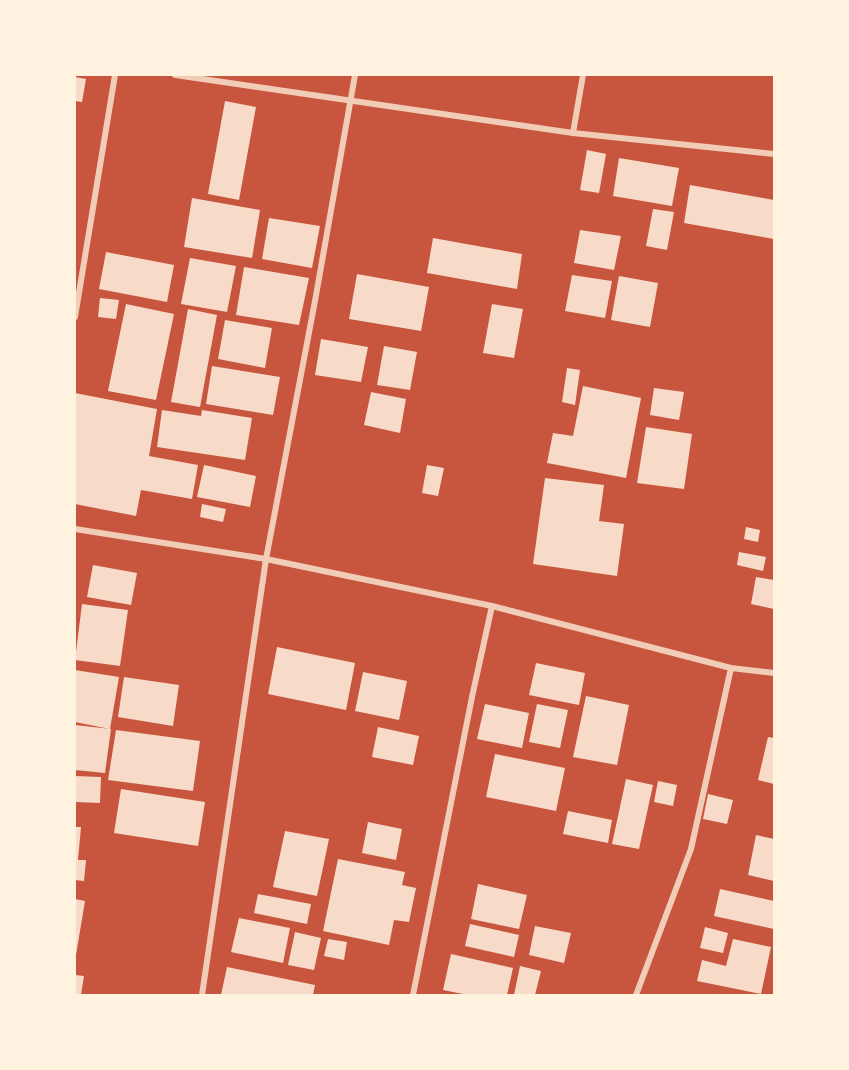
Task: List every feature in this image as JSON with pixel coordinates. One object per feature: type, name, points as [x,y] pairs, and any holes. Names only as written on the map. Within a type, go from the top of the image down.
[{"type":"street","points":[[75,317],[115,75]]},
{"type":"street","points":[[175,75],[573,133],[774,154]]},
{"type":"street","points":[[202,995],[266,559],[355,75]]},
{"type":"street","points":[[573,133],[583,75]]},
{"type":"street","points":[[75,529],[266,559],[492,606],[732,668],[774,673]]},
{"type":"street","points":[[413,995],[492,606]]},
{"type":"street","points":[[636,995],[691,849],[732,668]]},
{"type":"building","points":[[75,77],[86,79],[82,102],[75,101]]},
{"type":"building","points":[[225,101],[256,107],[239,200],[208,194]]},
{"type":"building","points":[[587,150],[606,154],[599,193],[580,190]]},
{"type":"building","points":[[619,158],[679,168],[672,206],[613,196]]},
{"type":"building","points":[[690,185],[774,200],[774,239],[684,223]]},
{"type":"building","points":[[192,198],[260,210],[252,258],[184,247]]},
{"type":"building","points":[[653,209],[674,212],[667,250],[646,246]]},
{"type":"building","points":[[269,218],[320,226],[312,268],[262,259]]},
{"type":"building","points":[[580,230],[621,236],[614,270],[574,263]]},
{"type":"building","points":[[433,238],[522,254],[517,289],[427,273]]},
{"type":"building","points":[[106,252],[174,265],[167,302],[99,289]]},
{"type":"building","points":[[190,258],[236,266],[227,312],[181,304]]},
{"type":"building","points":[[244,267],[309,278],[299,325],[236,315]]},
{"type":"building","points":[[357,274],[429,287],[421,331],[349,319]]},
{"type":"building","points":[[572,275],[612,281],[605,318],[565,311]]},
{"type":"building","points":[[619,276],[658,283],[650,327],[611,320]]},
{"type":"building","points":[[100,298],[119,300],[116,319],[98,317]]},
{"type":"building","points":[[126,304],[174,314],[156,400],[108,391]]},
{"type":"building","points":[[492,304],[523,309],[514,358],[483,353]]},
{"type":"building","points":[[188,309],[217,315],[200,407],[171,402]]},
{"type":"building","points":[[225,320],[272,328],[265,368],[218,359]]},
{"type":"building","points":[[321,339],[368,347],[361,382],[315,375]]},
{"type":"building","points":[[384,346],[417,352],[410,390],[377,385]]},
{"type":"building","points":[[212,366],[280,377],[273,415],[206,404]]},
{"type":"building","points":[[567,368],[580,370],[575,405],[562,402]]},
{"type":"building","points":[[583,386],[641,398],[626,478],[547,463],[553,433],[573,436]]},
{"type":"building","points":[[654,388],[684,392],[679,420],[650,415]]},
{"type":"building","points":[[371,392],[406,399],[400,433],[364,425]]},
{"type":"building","points":[[75,393],[157,409],[149,456],[198,465],[192,499],[141,490],[136,516],[75,504]]},
{"type":"building","points":[[162,410],[201,416],[202,410],[252,418],[245,460],[157,447]]},
{"type":"building","points":[[646,427],[692,434],[684,489],[637,483]]},
{"type":"building","points":[[204,465],[256,476],[250,507],[197,497]]},
{"type":"building","points":[[427,465],[444,468],[438,496],[422,493]]},
{"type":"building","points":[[545,478],[604,485],[599,521],[624,524],[617,576],[533,564]]},
{"type":"building","points":[[202,504],[226,509],[223,522],[200,517]]},
{"type":"building","points":[[746,527],[760,530],[758,542],[744,539]]},
{"type":"building","points":[[739,552],[766,557],[763,571],[737,565]]},
{"type":"building","points":[[93,565],[137,573],[131,605],[87,597]]},
{"type":"building","points":[[756,577],[774,580],[774,609],[751,604]]},
{"type":"building","points":[[82,604],[128,610],[120,666],[75,660]]},
{"type":"building","points":[[277,647],[355,663],[346,710],[268,694]]},
{"type":"building","points":[[536,663],[585,673],[579,705],[529,695]]},
{"type":"building","points":[[75,670],[119,677],[110,729],[75,722]]},
{"type":"building","points":[[363,672],[407,681],[399,720],[355,711]]},
{"type":"building","points":[[124,677],[179,685],[173,726],[118,717]]},
{"type":"building","points":[[586,696],[629,705],[617,765],[573,757]]},
{"type":"building","points":[[485,704],[529,713],[522,748],[477,739]]},
{"type":"building","points":[[537,704],[568,710],[560,748],[529,742]]},
{"type":"building","points":[[75,725],[111,729],[105,773],[75,770]]},
{"type":"building","points":[[378,727],[419,736],[413,765],[372,757]]},
{"type":"building","points":[[116,730],[200,741],[193,791],[108,780]]},
{"type":"building","points":[[768,737],[774,738],[774,784],[758,780]]},
{"type":"building","points":[[495,754],[565,768],[556,811],[486,797]]},
{"type":"building","points":[[75,776],[101,777],[100,803],[75,802]]},
{"type":"building","points":[[626,779],[653,785],[639,849],[612,844]]},
{"type":"building","points":[[658,781],[677,785],[673,806],[654,802]]},
{"type":"building","points":[[121,789],[205,802],[198,846],[114,833]]},
{"type":"building","points":[[708,794],[733,800],[727,824],[703,819]]},
{"type":"building","points":[[568,811],[612,820],[608,843],[563,834]]},
{"type":"building","points":[[368,822],[402,829],[396,860],[362,853]]},
{"type":"building","points":[[75,827],[81,827],[78,860],[86,860],[84,881],[75,880]]},
{"type":"building","points":[[285,831],[329,839],[317,896],[273,887]]},
{"type":"building","points":[[756,835],[774,839],[774,881],[748,875]]},
{"type":"building","points":[[338,859],[405,872],[402,885],[416,888],[409,922],[394,920],[389,945],[323,931]]},
{"type":"building","points":[[478,884],[527,895],[519,929],[471,919]]},
{"type":"building","points":[[720,889],[774,901],[774,929],[714,916]]},
{"type":"building","points":[[258,894],[311,904],[307,924],[254,913]]},
{"type":"building","points":[[75,899],[85,901],[76,955],[75,955]]},
{"type":"building","points":[[239,918],[290,928],[283,963],[231,952]]},
{"type":"building","points":[[470,924],[519,935],[514,957],[465,946]]},
{"type":"building","points":[[535,926],[571,933],[564,963],[529,955]]},
{"type":"building","points":[[705,927],[728,933],[723,953],[700,948]]},
{"type":"building","points":[[295,932],[321,938],[314,970],[288,965]]},
{"type":"building","points":[[328,939],[347,942],[344,960],[324,956]]},
{"type":"building","points":[[733,939],[771,947],[761,994],[697,981],[702,960],[726,966]]},
{"type":"building","points":[[451,954],[513,968],[507,995],[468,995],[443,990]]},
{"type":"building","points":[[520,966],[541,971],[535,995],[514,995]]},
{"type":"building","points":[[227,967],[315,985],[313,995],[221,995]]},
{"type":"building","points":[[75,975],[84,976],[81,995],[75,995]]}]
